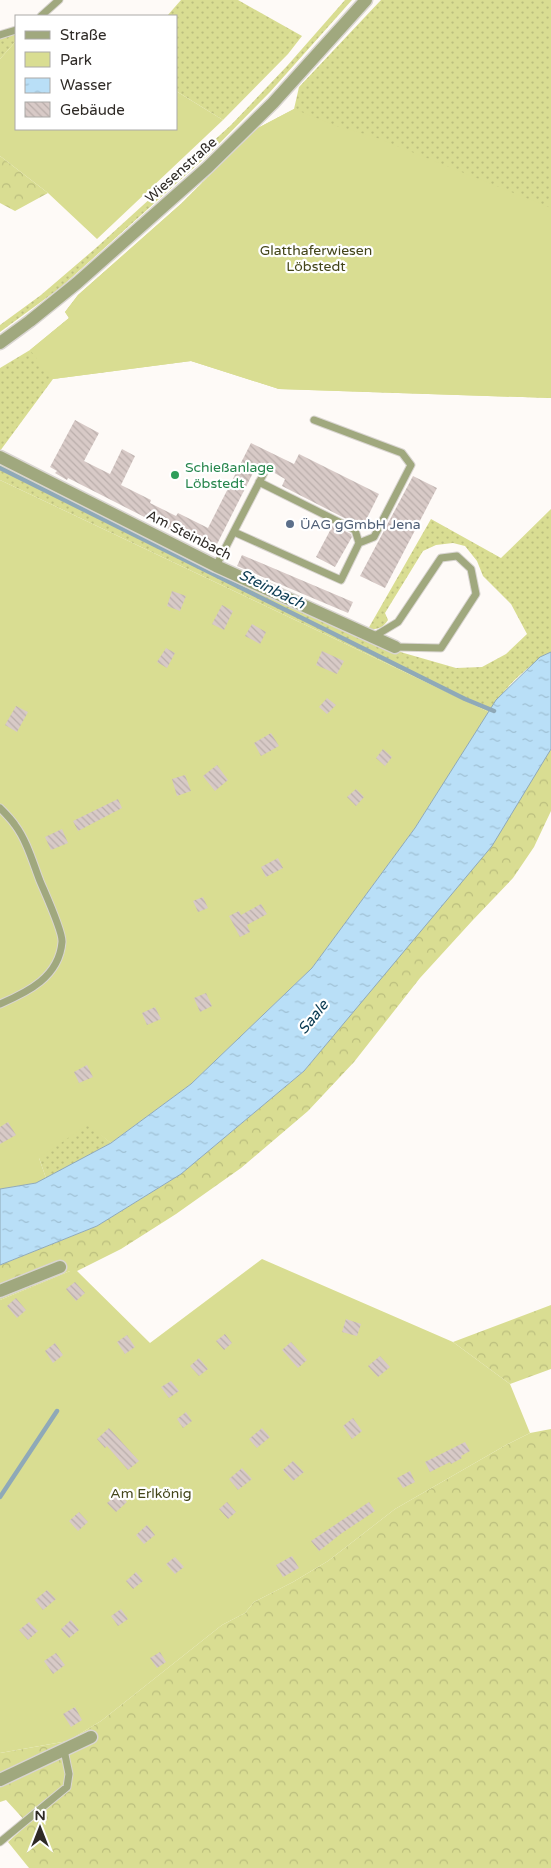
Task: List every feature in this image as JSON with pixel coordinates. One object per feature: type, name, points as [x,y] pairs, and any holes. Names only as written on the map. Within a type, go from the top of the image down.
[{"type":"street","name":"Wiesenstraße","points":[[0,343],[30,322],[77,283],[208,167],[272,103],[366,0]]},
{"type":"street","name":"Am Steinbach","points":[[0,457],[216,566],[395,647]]},
{"type":"street","points":[[0,1291],[60,1267]]},
{"type":"street","points":[[0,1780],[91,1737]]},
{"type":"lane","points":[[42,15],[58,0]]},
{"type":"lane","points":[[0,35],[15,30]]},
{"type":"lane","points":[[234,532],[340,580],[359,543],[374,537],[411,465],[402,453],[314,420]]},
{"type":"lane","points":[[216,566],[264,473]]},
{"type":"lane","points":[[259,482],[355,530],[359,543]]},
{"type":"lane","points":[[374,637],[398,622],[442,558],[457,556],[471,569],[476,594],[440,648],[395,647]]},
{"type":"lane","points":[[0,808],[16,825],[26,846],[53,912],[62,941],[56,963],[44,979],[25,993],[0,1004]]},
{"type":"lane","points":[[0,1842],[67,1787],[69,1774],[64,1750]]},
{"type":"green space","points":[[181,0],[238,0],[302,36],[288,54],[223,120],[178,92],[178,15],[168,15]]},
{"type":"green space","points":[[345,0],[352,0],[270,92],[208,155],[60,288],[0,332],[0,325],[41,295],[97,247],[231,125],[287,66]]},
{"type":"green space","name":"Glatthaferwiesen Löbstedt","points":[[381,0],[551,0],[551,398],[279,389],[191,361],[53,379],[0,451],[0,368],[30,350],[69,318],[65,312],[78,295],[182,203],[256,129],[294,109],[299,87]]},
{"type":"green space","points":[[15,30],[15,42],[0,59],[0,35]]},
{"type":"green space","points":[[15,42],[15,130],[178,130],[178,92],[223,120],[97,239],[48,193],[0,156],[0,59]]},
{"type":"green space","name":"Glatthaferwiesen Löbstedt","points":[[294,109],[339,127],[372,136],[551,208],[551,398],[279,389],[191,361],[53,379],[30,350],[69,318],[65,312],[78,295],[182,203],[256,129]]},
{"type":"green space","points":[[0,156],[48,193],[15,211],[0,203]]},
{"type":"green space","points":[[0,462],[168,549],[376,645],[456,668],[482,667],[506,654],[527,634],[511,604],[483,576],[477,561],[465,546],[453,543],[436,545],[423,551],[385,613],[388,620],[380,628],[368,629],[431,519],[501,558],[551,509],[551,652],[534,663],[517,678],[489,712],[0,480]]},
{"type":"green space","points":[[0,480],[489,712],[415,828],[312,968],[191,1084],[111,1143],[87,1125],[39,1158],[46,1178],[36,1183],[0,1189]]},
{"type":"green space","points":[[551,749],[551,811],[534,847],[513,878],[420,978],[354,1062],[308,1111],[241,1168],[176,1214],[121,1249],[77,1271],[70,1271],[0,1300],[0,1265],[97,1226],[181,1174],[304,1071],[410,943]]},
{"type":"green space","points":[[0,933],[88,1124],[111,1143],[46,1178],[39,1158]]},
{"type":"green space","name":"Am Erlkönig","points":[[262,1259],[453,1342],[510,1384],[530,1433],[395,1509],[328,1561],[254,1602],[245,1613],[222,1625],[101,1721],[68,1741],[0,1753],[0,1300],[70,1271],[77,1271],[150,1343]]},
{"type":"green space","points":[[551,1305],[551,1369],[510,1384],[453,1342]]},
{"type":"green space","points":[[551,1429],[551,1868],[29,1868],[8,1842],[28,1824],[6,1800],[0,1802],[0,1753],[68,1741],[101,1721],[222,1625],[245,1613],[254,1602],[328,1561],[395,1509],[506,1445],[530,1433]]},
{"type":"water","name":"Saale","points":[[551,652],[551,749],[492,846],[304,1071],[181,1174],[97,1226],[0,1265],[0,1189],[36,1183],[111,1143],[191,1084],[312,968],[415,828],[496,700],[540,657]]},
{"type":"building","points":[[75,420],[99,433],[84,461],[110,474],[122,449],[135,456],[121,485],[151,500],[150,503],[176,516],[178,513],[208,528],[251,443],[294,464],[299,454],[379,494],[363,526],[358,525],[282,486],[285,479],[257,465],[213,552],[55,473],[57,471],[50,467]]},
{"type":"building","points":[[413,476],[437,488],[385,588],[360,576]]},
{"type":"building","points":[[333,525],[351,534],[352,537],[335,567],[316,557]]},
{"type":"building","points":[[242,555],[353,602],[348,613],[237,566]]},
{"type":"building","points":[[172,591],[186,596],[180,611],[167,606]]},
{"type":"building","points":[[222,605],[233,611],[224,630],[212,624]]},
{"type":"building","points":[[252,624],[266,632],[260,644],[245,636]]},
{"type":"building","points":[[166,648],[175,653],[167,668],[157,662]]},
{"type":"building","points":[[322,651],[344,661],[337,674],[316,665]]},
{"type":"building","points":[[327,698],[336,705],[327,714],[319,707]]},
{"type":"building","points":[[16,706],[28,712],[17,732],[5,725]]},
{"type":"building","points":[[271,733],[279,746],[261,756],[254,743]]},
{"type":"building","points":[[383,749],[392,757],[385,766],[376,758]]},
{"type":"building","points":[[217,765],[228,780],[215,791],[203,776]]},
{"type":"building","points":[[185,775],[191,791],[177,796],[172,779]]},
{"type":"building","points":[[356,789],[364,797],[356,806],[347,797]]},
{"type":"building","points":[[118,799],[122,808],[78,831],[73,821]]},
{"type":"building","points":[[62,829],[68,843],[51,850],[45,837]]},
{"type":"building","points":[[278,858],[283,868],[266,877],[261,867]]},
{"type":"building","points":[[203,897],[208,908],[198,912],[193,901]]},
{"type":"building","points":[[261,904],[267,914],[247,925],[250,932],[240,937],[229,916],[239,911],[241,915]]},
{"type":"building","points":[[206,993],[212,1006],[200,1012],[194,998]]},
{"type":"building","points":[[155,1007],[161,1019],[147,1025],[142,1013]]},
{"type":"building","points":[[87,1065],[93,1077],[79,1083],[74,1072]]},
{"type":"building","points":[[8,1122],[16,1135],[0,1144],[0,1127]]},
{"type":"building","points":[[75,1282],[85,1293],[76,1301],[66,1289]]},
{"type":"building","points":[[16,1298],[26,1310],[17,1318],[7,1306]]},
{"type":"building","points":[[346,1319],[361,1324],[357,1336],[342,1332]]},
{"type":"building","points":[[225,1334],[232,1343],[224,1350],[216,1341]]},
{"type":"building","points":[[127,1335],[135,1347],[125,1354],[117,1342]]},
{"type":"building","points":[[291,1342],[307,1360],[298,1368],[282,1350]]},
{"type":"building","points":[[55,1343],[63,1355],[53,1363],[45,1351]]},
{"type":"building","points":[[380,1356],[390,1367],[378,1377],[368,1366]]},
{"type":"building","points":[[199,1358],[208,1369],[199,1376],[190,1366]]},
{"type":"building","points":[[171,1381],[179,1391],[169,1398],[161,1387]]},
{"type":"building","points":[[186,1412],[192,1421],[183,1428],[177,1419]]},
{"type":"building","points":[[353,1418],[362,1431],[352,1439],[343,1426]]},
{"type":"building","points":[[109,1428],[139,1461],[128,1470],[107,1446],[105,1448],[97,1439]]},
{"type":"building","points":[[262,1428],[270,1437],[257,1448],[249,1439]]},
{"type":"building","points":[[465,1442],[470,1451],[461,1456],[462,1458],[430,1472],[425,1462]]},
{"type":"building","points":[[293,1461],[304,1472],[293,1481],[283,1470]]},
{"type":"building","points":[[242,1468],[252,1479],[238,1490],[229,1479]]},
{"type":"building","points":[[410,1471],[415,1482],[403,1488],[397,1478]]},
{"type":"building","points":[[119,1493],[127,1502],[116,1512],[107,1503]]},
{"type":"building","points":[[227,1502],[236,1512],[228,1519],[219,1509]]},
{"type":"building","points":[[369,1502],[375,1511],[319,1551],[311,1541]]},
{"type":"building","points":[[79,1512],[88,1522],[78,1531],[69,1521]]},
{"type":"building","points":[[147,1525],[155,1535],[144,1544],[136,1535]]},
{"type":"building","points":[[292,1556],[299,1568],[283,1577],[276,1565]]},
{"type":"building","points":[[175,1557],[184,1567],[175,1574],[166,1564]]},
{"type":"building","points":[[136,1572],[143,1581],[133,1589],[126,1581]]},
{"type":"building","points":[[47,1590],[56,1599],[43,1610],[35,1600]]},
{"type":"building","points":[[121,1609],[128,1619],[118,1626],[111,1616]]},
{"type":"building","points":[[71,1620],[79,1630],[69,1638],[61,1629]]},
{"type":"building","points":[[29,1622],[38,1631],[28,1640],[19,1630]]},
{"type":"building","points":[[160,1652],[166,1662],[157,1668],[150,1658]]},
{"type":"building","points":[[56,1653],[65,1665],[53,1674],[44,1661]]},
{"type":"building","points":[[75,1707],[82,1720],[71,1727],[63,1714]]},
{"type":"waterway","name":"Steinbach","points":[[0,468],[465,699],[494,711]]},
{"type":"waterway","points":[[0,1497],[57,1411]]},
{"type":"place","name":"Schießanlage Löbstedt","points":[[175,475]]},
{"type":"place","name":"ÜAG gGmbH Jena","points":[[290,524]]}]
